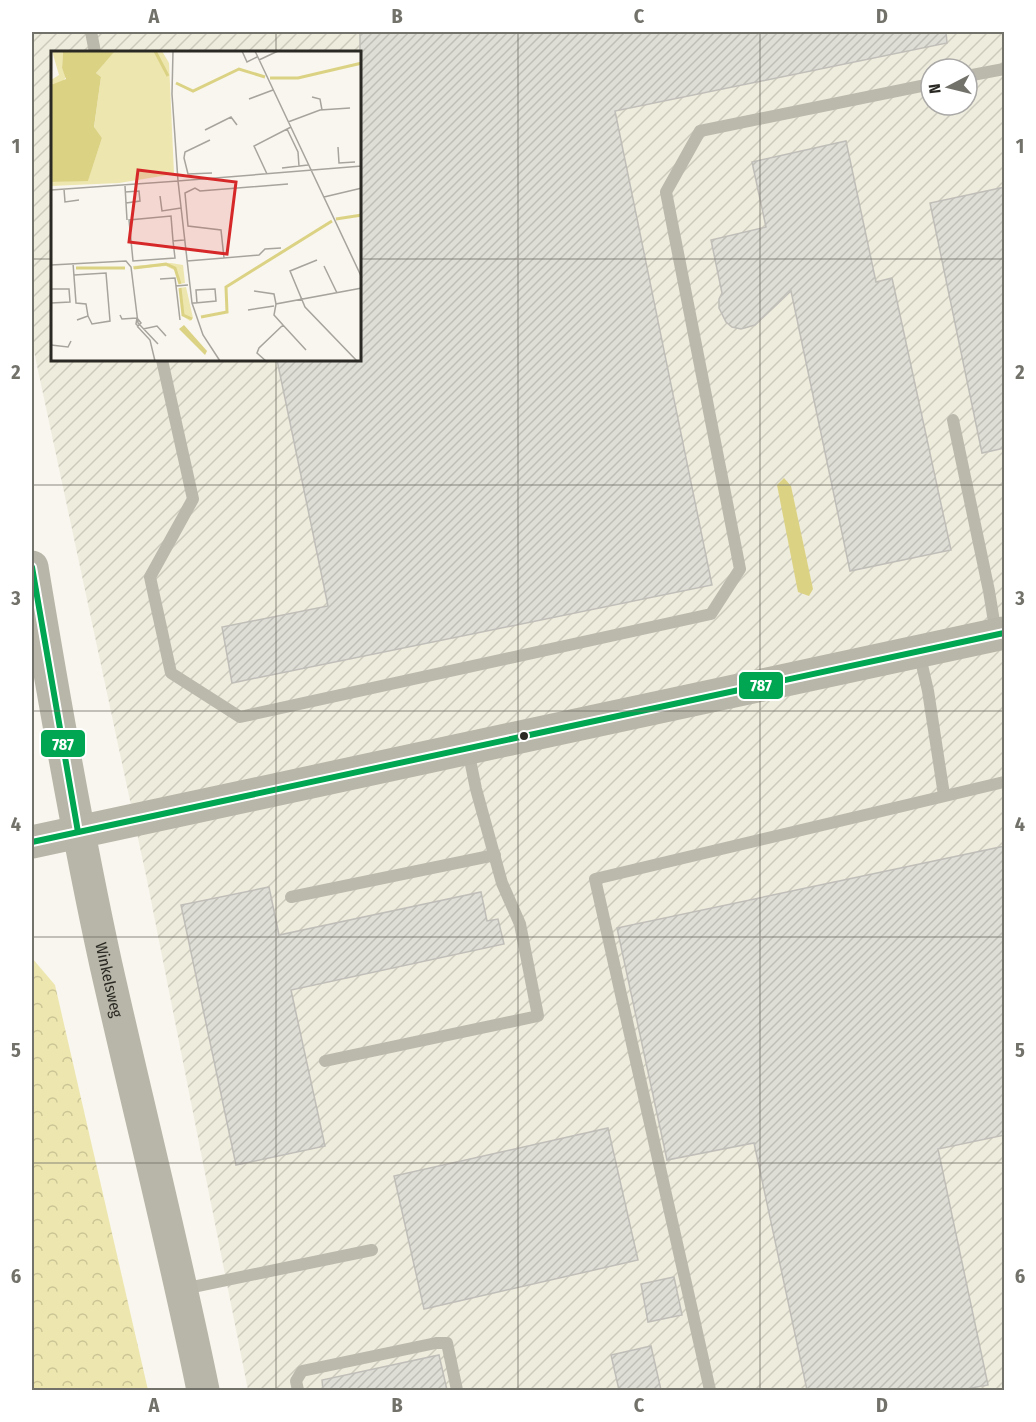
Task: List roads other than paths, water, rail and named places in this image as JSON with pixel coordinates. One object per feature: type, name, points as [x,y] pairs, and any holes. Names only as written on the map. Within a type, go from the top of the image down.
[{"type":"main road","name":"Winkelsweg","points":[[32,567],[78,832],[203,1390]]},
{"type":"main road","points":[[32,843],[1000,634]]},
{"type":"lane","points":[[91,32],[95,51]]},
{"type":"lane","points":[[979,74],[1005,69]]},
{"type":"lane","points":[[162,362],[193,499],[150,577],[171,673],[240,717],[711,614],[740,569],[666,192],[700,131],[919,86]]},
{"type":"lane","points":[[953,420],[1000,634]]},
{"type":"lane","points":[[919,651],[928,692],[944,795]]},
{"type":"lane","points":[[325,1061],[538,1016],[520,924],[502,883],[476,789],[468,749]]},
{"type":"lane","points":[[710,1390],[595,879],[1005,782]]},
{"type":"lane","points":[[291,897],[495,855]]},
{"type":"lane","points":[[182,1290],[372,1250]]},
{"type":"lane","points":[[298,1390],[296,1381],[302,1371],[436,1343],[447,1343],[457,1390]]}]
